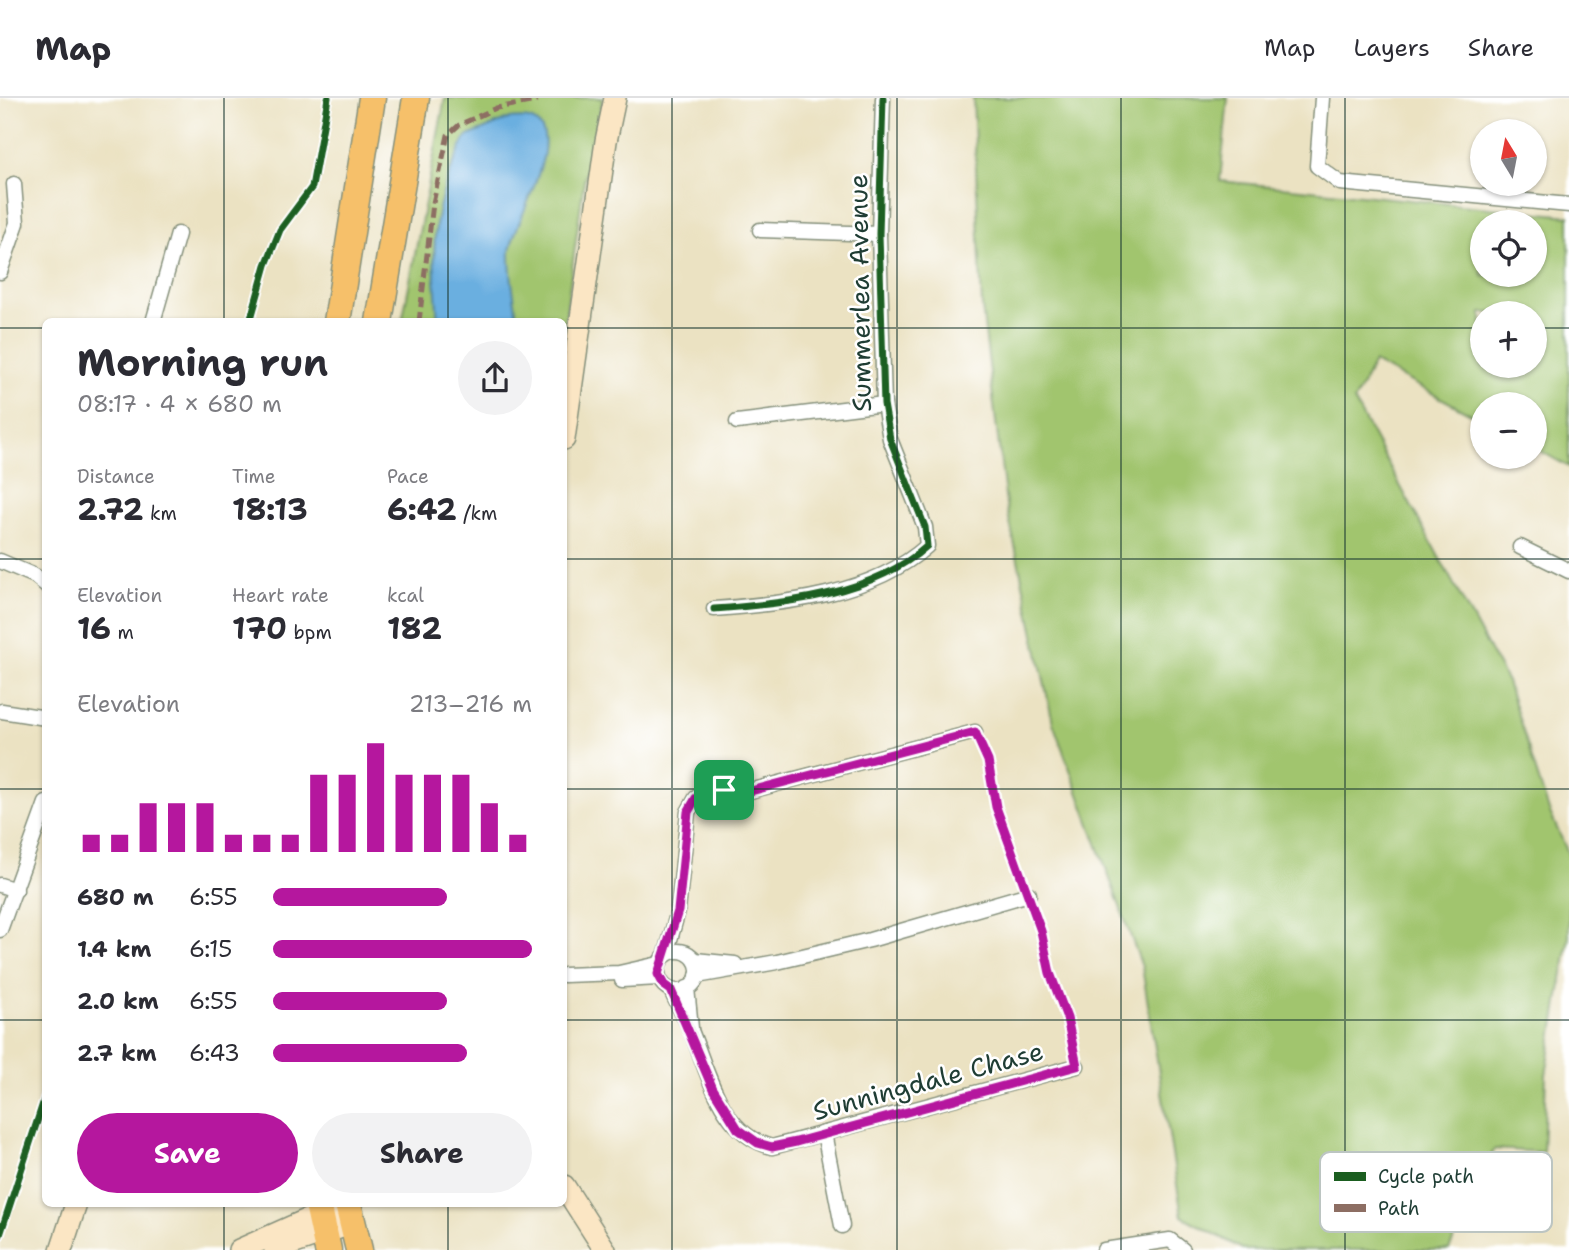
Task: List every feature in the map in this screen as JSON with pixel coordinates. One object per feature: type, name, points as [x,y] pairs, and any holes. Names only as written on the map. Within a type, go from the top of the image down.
[{"type":"highway","points":[[338,318],[372,98]]},
{"type":"highway","points":[[380,318],[416,98]]},
{"type":"highway","points":[[350,1212],[359,1250]]},
{"type":"street","points":[[567,418],[606,141],[615,98]]},
{"type":"street","name":"Summerlea Avenue","points":[[714,609],[753,606],[855,585],[909,562],[927,546],[925,527],[890,439],[884,404],[879,234],[883,98]]},
{"type":"street","points":[[1322,98],[1317,166],[1340,183],[1569,205]]},
{"type":"street","points":[[0,272],[17,223],[14,184]]},
{"type":"street","points":[[760,230],[879,234]]},
{"type":"street","points":[[331,318],[351,231]]},
{"type":"street","points":[[154,318],[178,234]]},
{"type":"street","points":[[737,422],[884,404]]},
{"type":"street","points":[[1520,547],[1569,571]]},
{"type":"street","points":[[0,561],[42,582]]},
{"type":"street","points":[[2,711],[42,717]]},
{"type":"street","name":"Sunningdale Chase","points":[[975,732],[747,792],[706,792],[696,798],[688,812],[678,911],[661,965],[692,1032],[713,1089],[738,1129],[758,1143],[772,1147],[1077,1066]]},
{"type":"street","points":[[0,930],[42,815]]},
{"type":"street","points":[[0,885],[16,890]]},
{"type":"street","points":[[671,990],[687,988],[697,976],[777,962],[870,940],[1029,894]]},
{"type":"street","name":"Sunningdale Chase","points":[[678,911],[697,976]]},
{"type":"street","points":[[567,975],[619,973],[690,956],[750,966]]},
{"type":"street","points":[[567,982],[661,965]]},
{"type":"street","name":"Sunningdale Chase","points":[[687,988],[692,1032]]},
{"type":"street","points":[[824,1133],[842,1226]]},
{"type":"street","points":[[567,1191],[605,1250]]},
{"type":"street","points":[[61,1250],[75,1207]]},
{"type":"street","points":[[275,1250],[350,1212]]},
{"type":"street","points":[[239,1250],[323,1225]]},
{"type":"street","points":[[1104,1250],[1170,1240],[1183,1250]]},
{"type":"lane","name":"Sunningdale Chase","points":[[975,732],[988,761],[996,807],[1041,931],[1050,973],[1067,1018],[1077,1066]]},
{"type":"green space","points":[[445,98],[603,98],[584,181],[565,318],[403,318]]},
{"type":"green space","points":[[973,98],[1228,98],[1220,181],[1509,210],[1470,210],[1470,287],[1547,287],[1547,214],[1569,216],[1569,467],[1547,455],[1547,392],[1470,392],[1470,414],[1374,362],[1354,401],[1507,682],[1548,808],[1569,855],[1569,937],[1546,1075],[1543,1152],[1494,1149],[1493,1152],[1320,1152],[1320,1232],[1457,1232],[1449,1250],[1244,1250],[1182,1216],[1142,967],[1053,723],[1006,504],[982,307]]},
{"type":"water","points":[[521,118],[529,119],[541,127],[545,141],[543,159],[510,252],[517,318],[438,318],[434,248],[439,207],[445,185],[466,137],[508,119]]},
{"type":"marked path","points":[[419,318],[433,203],[448,135],[459,125],[496,108],[537,101]]},
{"type":"cycle path","points":[[251,318],[266,265],[280,230],[312,187],[328,98]]},
{"type":"cycle path","points":[[714,609],[798,600],[854,586],[905,563],[927,546],[925,527],[890,439],[884,404],[879,234],[883,98]]},
{"type":"cycle path","points":[[666,954],[678,911],[688,812],[696,798],[706,792],[746,792],[975,732]]},
{"type":"cycle path","points":[[671,990],[729,1117],[755,1140],[772,1147],[1077,1066]]},
{"type":"cycle path","points":[[0,1235],[42,1106]]},
{"type":"route","points":[[975,732],[988,761],[996,807],[1041,931],[1050,973],[1067,1018],[1077,1066],[772,1147],[758,1143],[738,1129],[713,1089],[692,1032],[671,990],[661,981],[657,971],[666,954],[678,911],[688,812],[696,798],[706,792],[724,790],[747,792],[975,732]]}]
